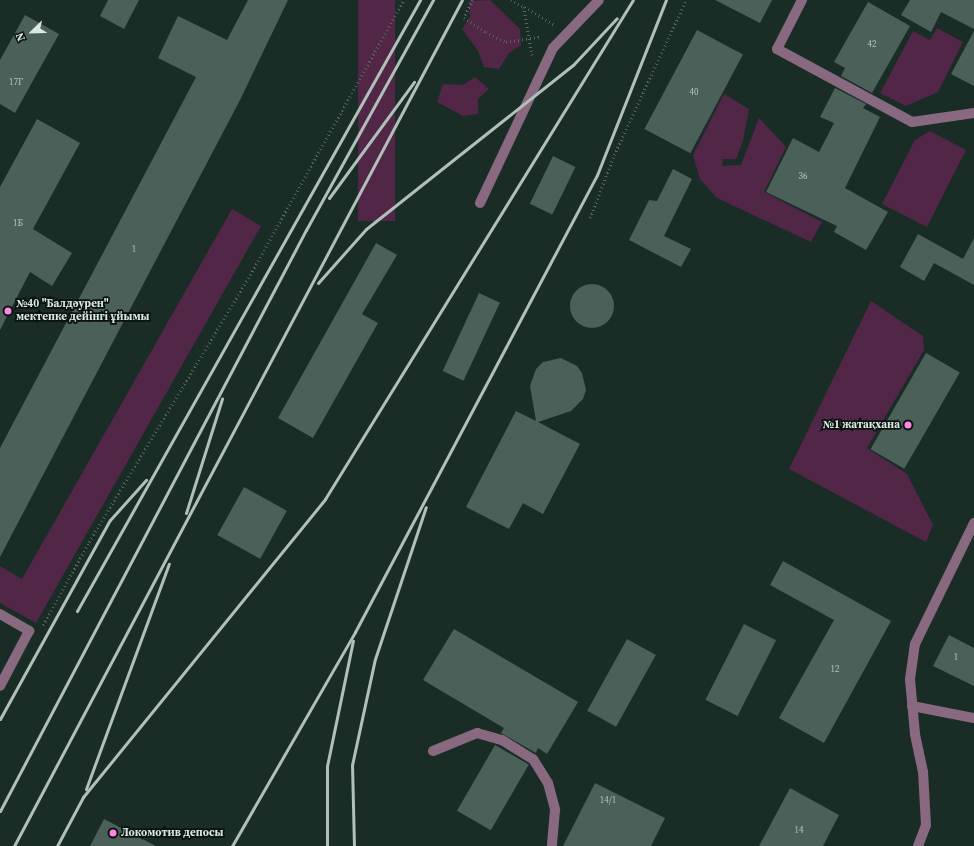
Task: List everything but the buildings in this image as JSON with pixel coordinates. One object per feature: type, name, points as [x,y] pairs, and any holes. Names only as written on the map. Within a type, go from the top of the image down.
[{"type":"street","points":[[480,203],[553,48],[600,0]]},
{"type":"street","points":[[802,0],[777,49],[912,122],[974,113]]},
{"type":"street","points":[[918,846],[926,825],[924,772],[912,706],[910,679],[915,644],[974,523]]},
{"type":"street","points":[[0,614],[29,631],[0,686]]},
{"type":"street","points":[[912,706],[974,718]]},
{"type":"street","points":[[433,751],[476,733],[502,740],[533,759],[548,783],[555,810],[552,846]]},
{"type":"path","points":[[29,631],[41,629],[88,542],[250,275],[404,0]]},
{"type":"path","points":[[474,0],[464,18],[506,42],[530,40],[545,36]]},
{"type":"path","points":[[511,0],[560,28],[555,30]]},
{"type":"path","points":[[590,218],[614,155],[686,0]]},
{"type":"path","points":[[524,7],[536,83]]},
{"type":"shaded area","points":[[358,0],[395,0],[395,221],[358,221]]},
{"type":"shaded area","points":[[490,0],[520,29],[521,45],[509,53],[499,69],[484,67],[478,51],[462,29],[470,17],[469,1]]},
{"type":"shaded area","points":[[937,28],[963,42],[938,92],[906,106],[880,93],[913,31],[930,40]]},
{"type":"shaded area","points":[[475,77],[489,89],[478,99],[478,114],[463,116],[437,102],[443,84],[463,85]]},
{"type":"shaded area","points":[[724,94],[749,109],[743,141],[736,159],[723,159],[722,166],[741,165],[759,118],[786,147],[764,192],[822,222],[811,242],[717,198],[700,179],[693,155]]},
{"type":"shaded area","points":[[930,131],[966,150],[927,227],[882,204],[915,140]]},
{"type":"shaded area","points":[[232,209],[261,226],[36,623],[0,603],[0,566],[22,579]]},
{"type":"shaded area","points":[[871,301],[923,336],[924,350],[867,448],[907,474],[933,525],[926,542],[789,469]]},
{"type":"railway","points":[[77,611],[420,0]]},
{"type":"railway","points":[[0,811],[306,230],[433,0]]},
{"type":"railway","points":[[14,846],[462,0]]},
{"type":"railway","points":[[57,846],[83,797],[325,499],[633,0]]},
{"type":"railway","points":[[232,846],[355,632],[597,175],[666,0]]},
{"type":"railway","points":[[318,283],[366,229],[573,65],[617,18]]},
{"type":"railway","points":[[329,198],[414,82]]},
{"type":"railway","points":[[186,513],[222,399]]},
{"type":"railway","points":[[0,719],[110,520],[146,480]]},
{"type":"railway","points":[[354,846],[352,765],[375,659],[426,507]]},
{"type":"railway","points":[[86,789],[169,564]]},
{"type":"railway","points":[[327,846],[327,766],[353,641]]},
{"type":"place","name":"№40 \"Балдәурен\" мектепке дейінгі ұйымы","points":[[8,311]]},
{"type":"place","name":"№1 жатақхана","points":[[908,425]]},
{"type":"place","name":"Локомотив депосы","points":[[113,833]]}]
